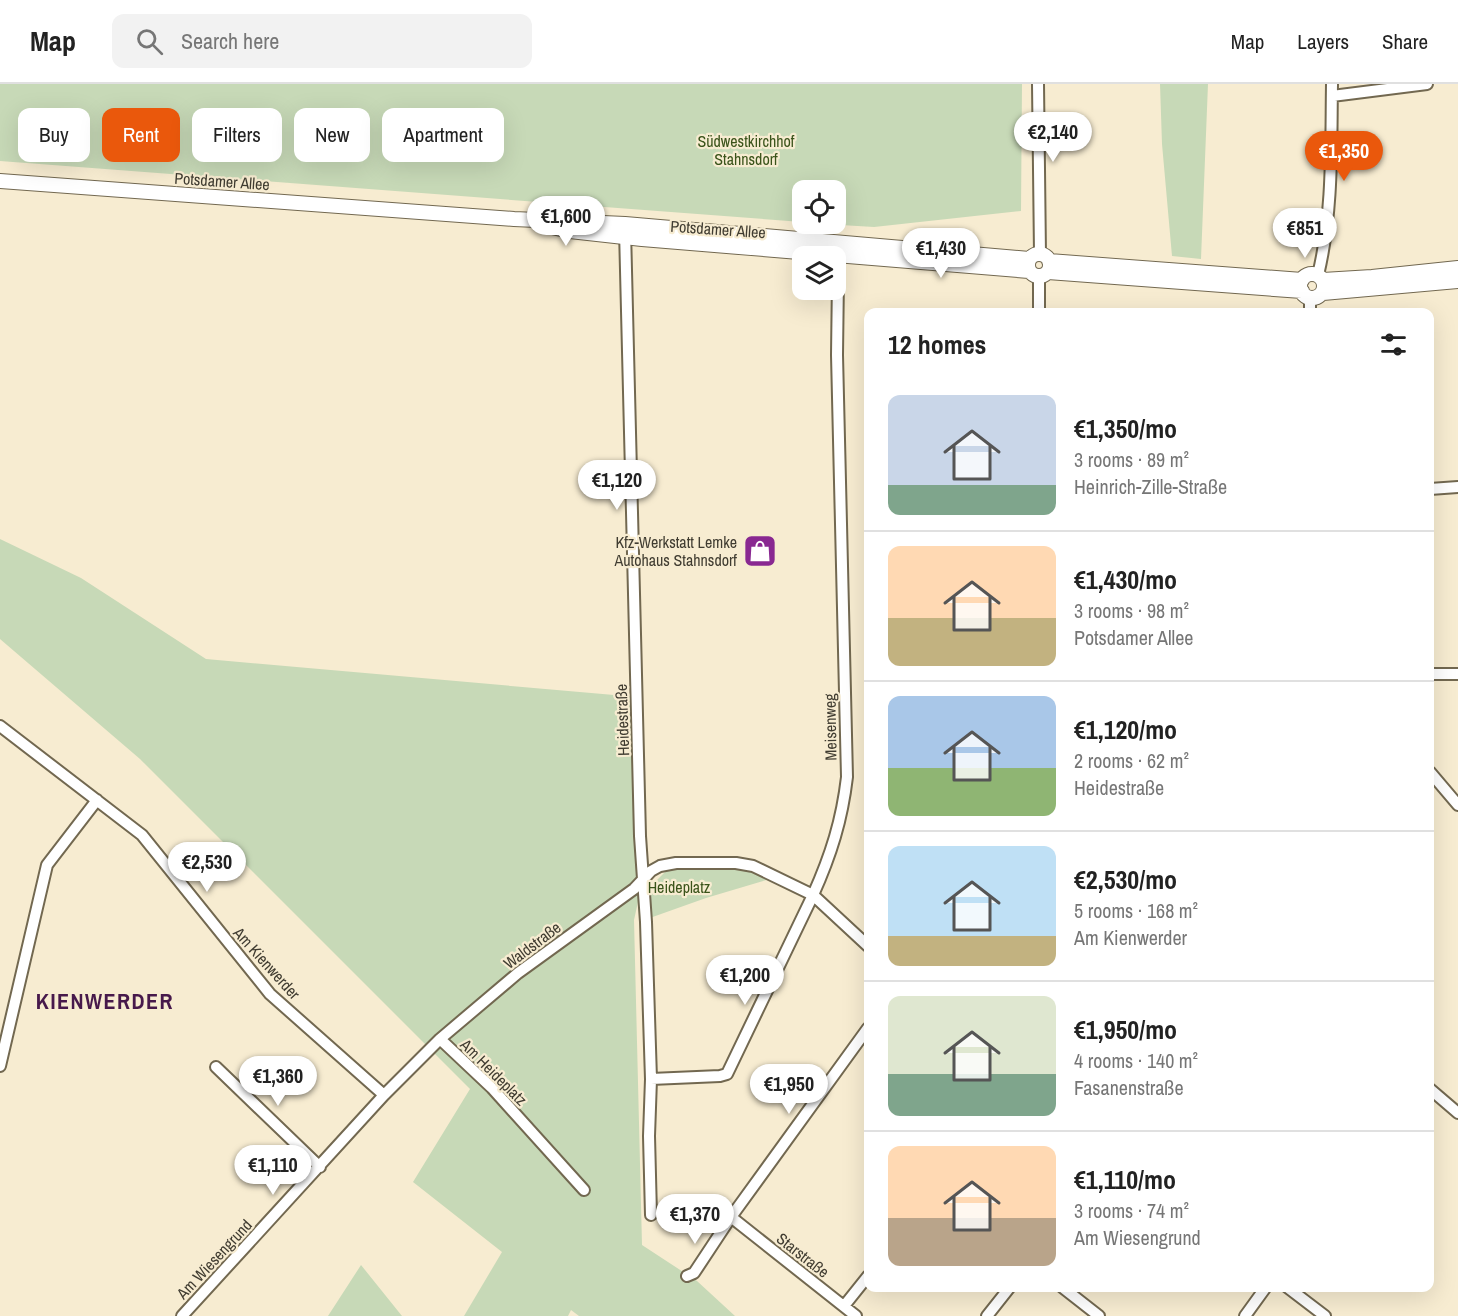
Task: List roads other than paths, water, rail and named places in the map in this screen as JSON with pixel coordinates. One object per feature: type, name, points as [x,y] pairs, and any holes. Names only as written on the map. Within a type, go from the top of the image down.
[{"type":"street","points":[[1038,84],[1039,308]]},
{"type":"street","points":[[1312,290],[1327,231],[1332,84]]},
{"type":"street","points":[[1332,96],[1426,84]]},
{"type":"street","name":"Potsdamer Allee","points":[[0,181],[514,219],[570,231],[625,230],[1312,290],[1458,281]]},
{"type":"street","name":"Heidestraße","points":[[625,230],[640,836],[651,1079],[649,1136],[651,1215]]},
{"type":"street","name":"Potsdamer Allee","points":[[1312,290],[1458,268]]},
{"type":"street","name":"Meisenweg","points":[[651,1079],[720,1077],[727,1074],[813,895],[840,825],[847,777],[837,365],[838,300]]},
{"type":"street","points":[[1434,489],[1458,487]]},
{"type":"street","points":[[1434,674],[1458,674]]},
{"type":"street","name":"Am Kienwerder","points":[[0,726],[142,836],[270,994],[384,1095]]},
{"type":"street","points":[[1434,777],[1458,804]]},
{"type":"street","points":[[0,1066],[47,865],[97,800]]},
{"type":"street","points":[[643,879],[660,866],[676,863],[736,863],[753,866],[813,895],[864,942]]},
{"type":"street","name":"Waldstraße","points":[[440,1039],[518,973],[634,889],[643,879]]},
{"type":"street","points":[[687,1276],[694,1273],[731,1217],[864,1034]]},
{"type":"street","name":"Am Wiesengrund","points":[[182,1316],[384,1095],[440,1039]]},
{"type":"street","name":"Am Heideplatz","points":[[440,1039],[492,1088],[584,1190]]},
{"type":"street","points":[[216,1067],[320,1167]]},
{"type":"street","points":[[1434,1092],[1458,1113]]},
{"type":"street","name":"Starstraße","points":[[731,1217],[856,1316]]},
{"type":"street","points":[[844,1306],[864,1281]]},
{"type":"street","points":[[987,1316],[1006,1292]]},
{"type":"street","points":[[1068,1292],[1099,1316]]},
{"type":"street","points":[[1245,1316],[1262,1292]]},
{"type":"street","points":[[1293,1292],[1324,1316]]},
{"type":"place","name":"Kfz-Werkstatt Lemke Autohaus Stahnsdorf","points":[[760,551]]},
{"type":"district","name":"KIENWERDER","points":[[105,1001]]},
{"type":"park label","name":"Südwestkirchhof Stahnsdorf","points":[[746,150]]},
{"type":"park label","name":"Heideplatz","points":[[679,887]]}]
